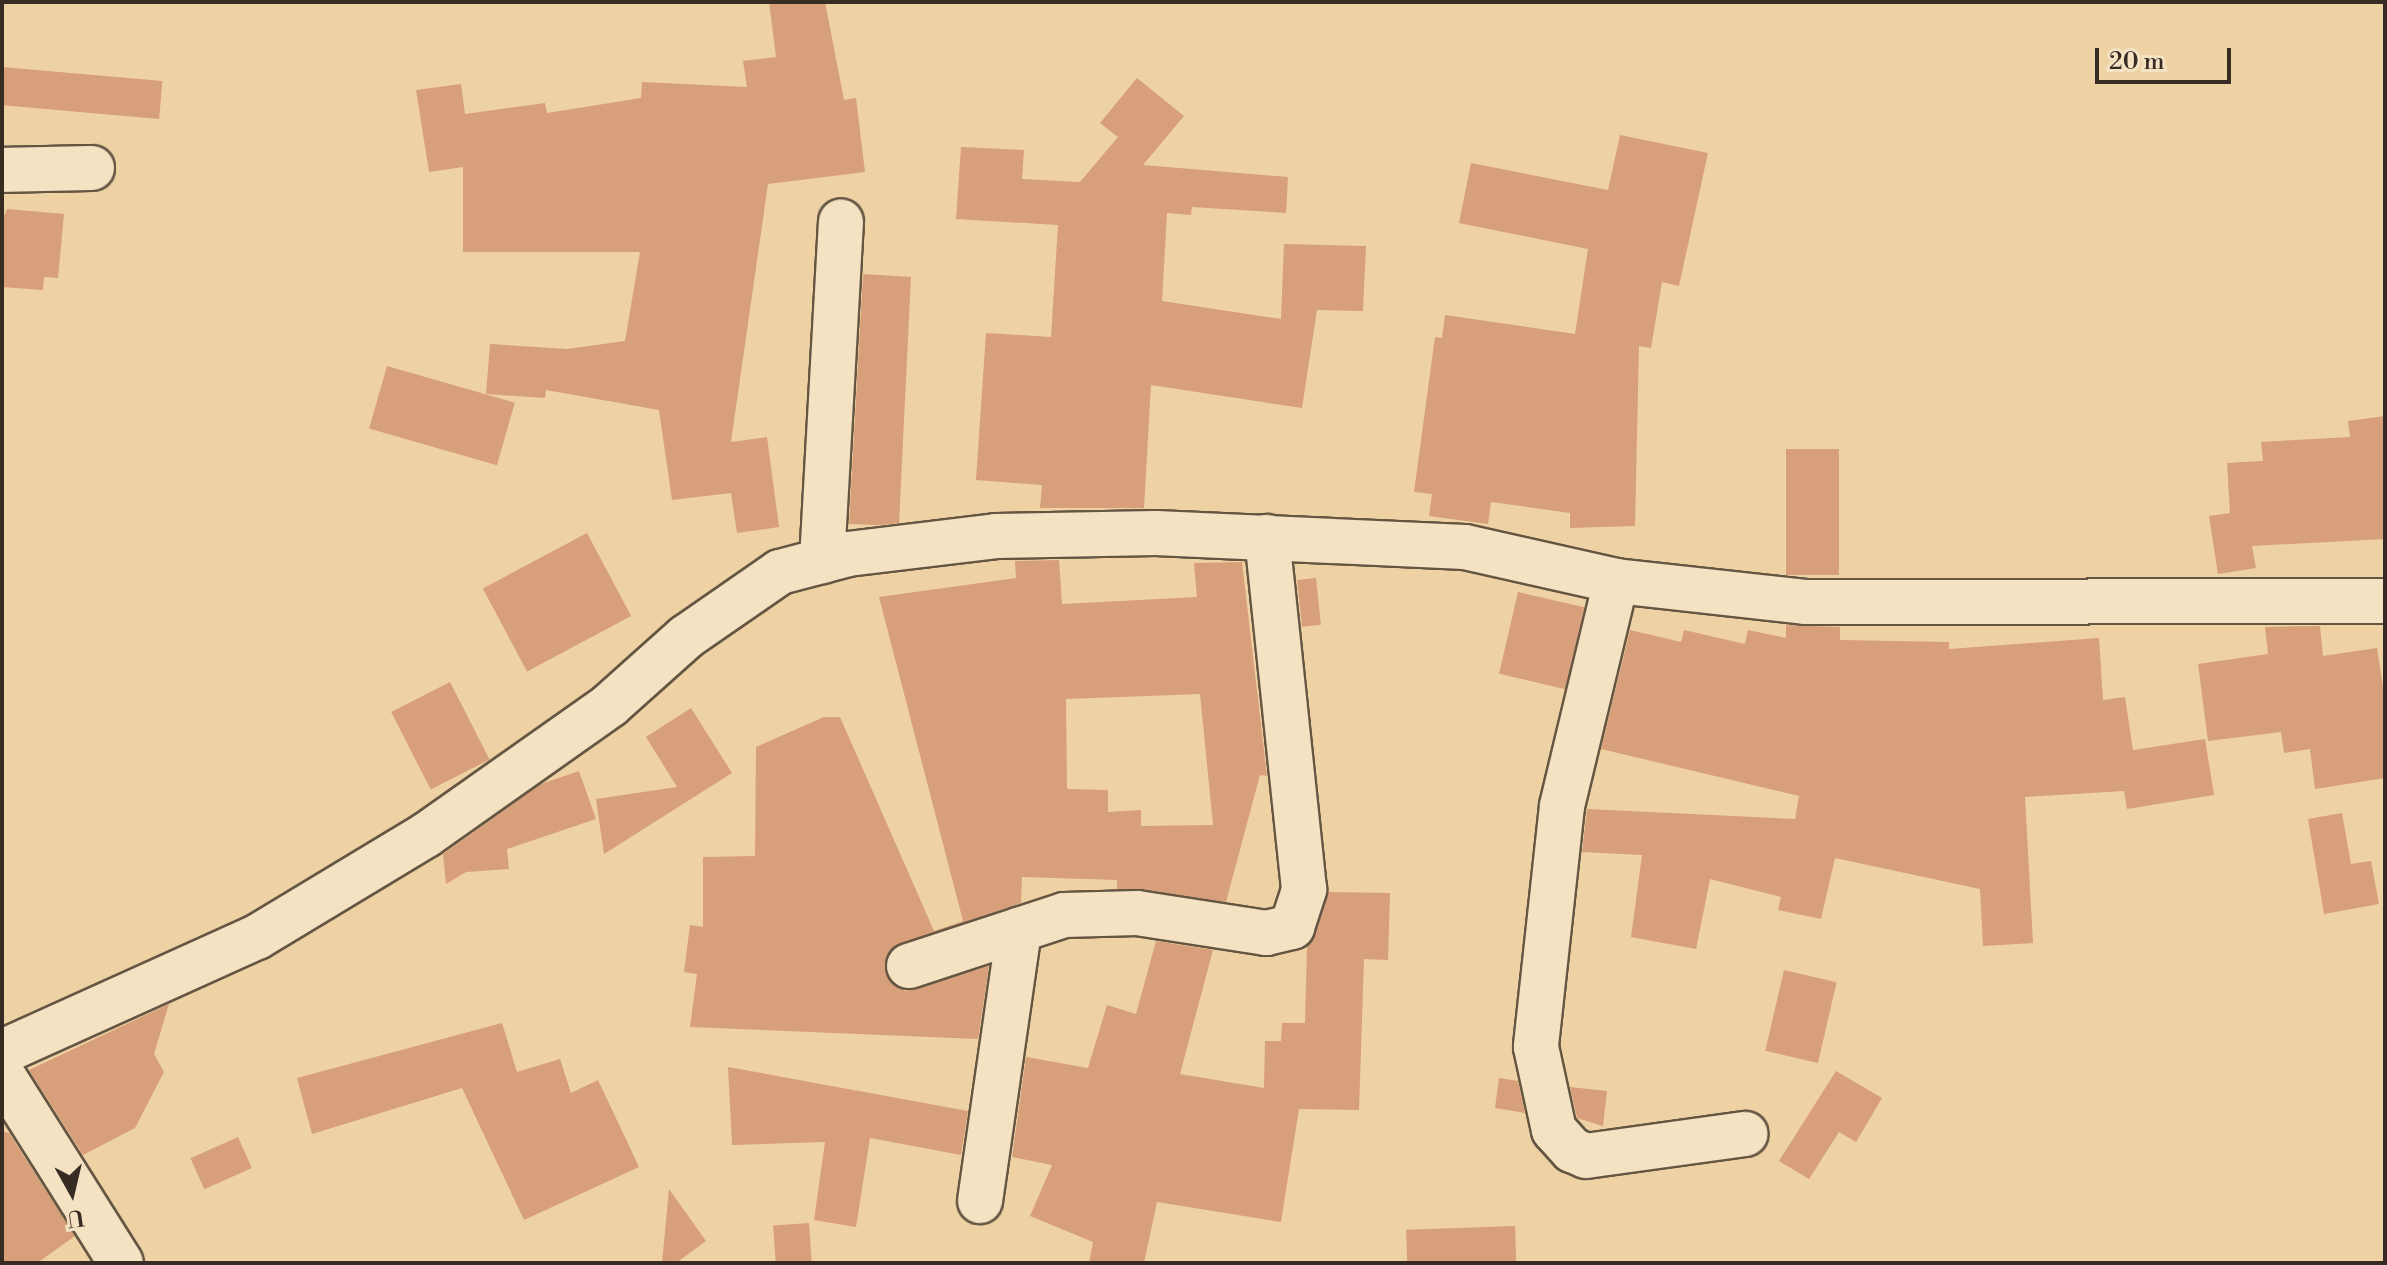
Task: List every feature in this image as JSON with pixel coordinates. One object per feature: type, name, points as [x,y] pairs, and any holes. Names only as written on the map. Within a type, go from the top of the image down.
[{"type":"street","points":[[2,170],[92,168]]},
{"type":"street","points":[[822,561],[841,222]]},
{"type":"street","points":[[2,1052],[257,937],[426,835],[610,705],[686,637],[780,572],[822,561],[996,536],[1267,537],[1465,547],[1616,581],[1805,602],[2385,601]]},
{"type":"street","points":[[909,966],[1064,915],[1137,913],[1266,933],[1292,927],[1299,918],[1304,889],[1267,537]]},
{"type":"street","points":[[1616,581],[1560,821],[1536,1047],[1554,1130],[1572,1150],[1586,1156],[1745,1134]]},
{"type":"street","points":[[980,1201],[1019,930]]},
{"type":"street","points":[[2,1074],[121,1263]]},
{"type":"building","points":[[769,2],[825,2],[844,100],[856,98],[865,172],[768,184],[731,442],[767,437],[779,527],[737,533],[731,493],[672,500],[659,410],[546,390],[545,398],[486,394],[490,344],[567,349],[625,341],[640,252],[463,252],[463,167],[429,172],[416,90],[461,84],[465,114],[545,103],[547,113],[641,98],[642,82],[747,87],[743,61],[776,57]]},
{"type":"building","points":[[2,67],[162,81],[159,119],[2,105]]},
{"type":"building","points":[[1137,78],[1184,116],[1143,165],[1288,177],[1286,213],[1192,207],[1191,215],[1167,213],[1162,301],[1281,319],[1284,244],[1366,246],[1363,311],[1317,310],[1302,408],[1151,385],[1144,508],[1040,508],[1042,485],[976,480],[986,333],[1051,337],[1058,225],[956,219],[961,147],[1024,150],[1022,179],[1080,182],[1118,137],[1100,123]]},
{"type":"building","points":[[1620,135],[1708,153],[1679,286],[1662,282],[1651,348],[1639,346],[1635,526],[1570,528],[1570,513],[1491,502],[1488,524],[1429,516],[1432,494],[1414,492],[1435,337],[1442,338],[1445,315],[1575,334],[1588,249],[1459,223],[1471,163],[1608,190]]},
{"type":"building","points":[[7,209],[64,214],[58,278],[44,277],[43,290],[2,287],[2,220]]},
{"type":"building","points":[[863,274],[911,277],[899,523],[849,524]]},
{"type":"building","points":[[387,366],[515,403],[497,465],[369,428]]},
{"type":"building","points":[[2385,416],[2385,539],[2252,546],[2256,568],[2218,574],[2209,516],[2230,513],[2227,463],[2263,461],[2261,442],[2350,437],[2348,421]]},
{"type":"building","points":[[1786,449],[1839,449],[1839,575],[1786,575]]},
{"type":"building","points":[[587,533],[631,616],[527,671],[483,588]]},
{"type":"building","points":[[1059,560],[1062,604],[1197,597],[1194,563],[1242,562],[1267,776],[1260,775],[1226,902],[1117,889],[1117,880],[1022,877],[1021,903],[891,949],[885,973],[905,991],[989,966],[978,1039],[690,1027],[697,974],[684,972],[690,925],[703,927],[703,857],[755,856],[756,747],[824,717],[840,717],[934,931],[963,921],[879,597],[1016,578],[1015,561]],"holes":[[[1200,694],[1213,825],[1141,826],[1141,810],[1108,812],[1108,790],[1067,789],[1066,699]]]},
{"type":"building","points":[[1316,578],[1321,625],[1302,627],[1297,580]]},
{"type":"building","points":[[1518,592],[1584,607],[1565,689],[1499,674]]},
{"type":"building","points":[[1786,625],[1840,627],[1840,640],[1949,642],[1949,649],[2099,638],[2103,700],[2125,697],[2133,750],[2205,739],[2214,795],[2127,809],[2124,791],[2025,797],[2033,943],[1983,946],[1980,889],[1835,858],[1821,919],[1778,910],[1781,897],[1710,879],[1696,949],[1631,937],[1642,855],[1582,852],[1587,809],[1795,819],[1799,796],[1601,749],[1630,630],[1681,642],[1684,630],[1745,644],[1748,630],[1786,638]]},
{"type":"building","points":[[2320,626],[2323,656],[2377,648],[2385,700],[2385,778],[2315,789],[2310,749],[2284,753],[2281,732],[2208,741],[2198,664],[2268,654],[2265,627]]},
{"type":"building","points":[[450,682],[489,760],[431,789],[391,712]]},
{"type":"building","points":[[691,708],[732,773],[604,854],[596,799],[677,787],[646,737]]},
{"type":"building","points":[[579,771],[596,819],[507,849],[509,869],[466,872],[446,884],[443,854],[541,784]]},
{"type":"building","points":[[2342,813],[2351,864],[2371,861],[2379,904],[2324,914],[2308,819]]},
{"type":"building","points":[[1328,892],[1390,893],[1388,960],[1364,959],[1359,1110],[1299,1109],[1281,1222],[1157,1202],[1144,1263],[1089,1263],[1093,1242],[1030,1216],[1052,1165],[1012,1157],[1026,1057],[1088,1068],[1107,1005],[1136,1014],[1156,941],[1213,950],[1180,1074],[1264,1088],[1265,1041],[1281,1041],[1282,1023],[1305,1023],[1307,946]]},
{"type":"building","points":[[1784,970],[1837,982],[1818,1063],[1765,1051]]},
{"type":"building","points":[[169,1004],[154,1054],[164,1072],[135,1128],[83,1155],[29,1070]]},
{"type":"building","points":[[502,1023],[517,1072],[560,1059],[571,1093],[598,1080],[639,1167],[524,1220],[462,1088],[312,1134],[297,1078]]},
{"type":"building","points":[[728,1067],[968,1111],[961,1155],[870,1138],[856,1227],[814,1220],[825,1142],[732,1145]]},
{"type":"building","points":[[1836,1071],[1882,1098],[1856,1142],[1839,1132],[1809,1179],[1779,1161]]},
{"type":"building","points":[[1499,1078],[1518,1081],[1525,1113],[1495,1108]]},
{"type":"building","points":[[1570,1087],[1607,1091],[1603,1126],[1577,1118]]},
{"type":"building","points":[[2,1131],[9,1133],[75,1236],[37,1263],[2,1263]]},
{"type":"building","points":[[238,1137],[252,1168],[204,1189],[190,1158]]},
{"type":"building","points":[[669,1189],[706,1241],[676,1263],[662,1263]]},
{"type":"building","points":[[809,1223],[812,1263],[776,1263],[773,1226]]},
{"type":"building","points":[[1515,1226],[1516,1263],[1407,1263],[1406,1230]]}]
